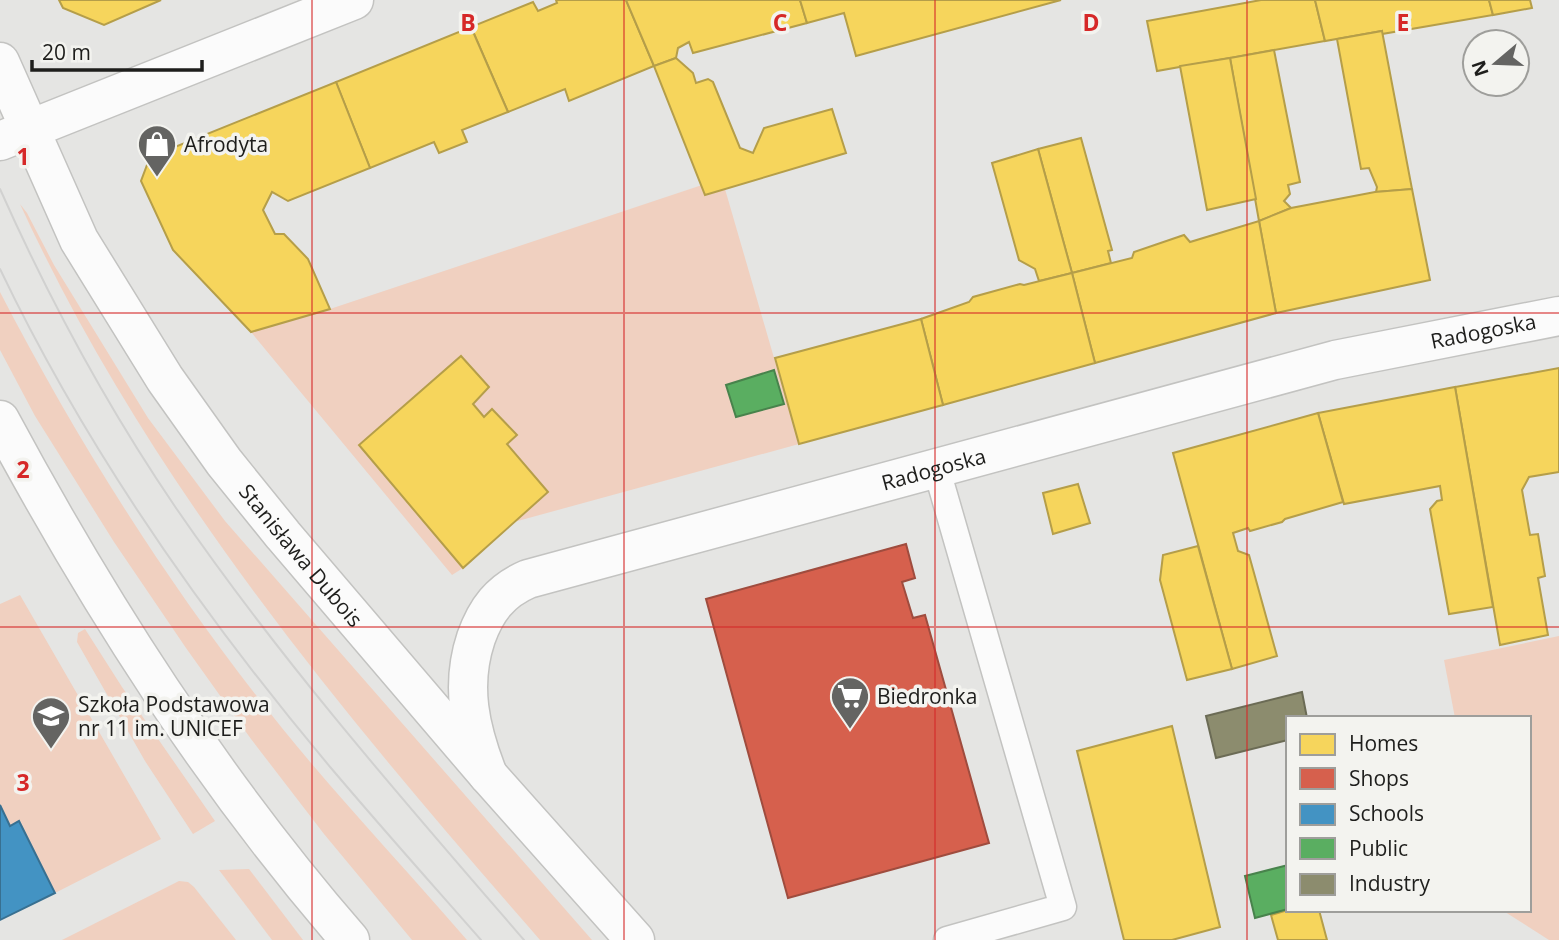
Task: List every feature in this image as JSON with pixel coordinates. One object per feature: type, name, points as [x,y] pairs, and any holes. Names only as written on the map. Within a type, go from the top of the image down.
[{"type":"street","points":[[15,134],[354,0]]},
{"type":"street","name":"Stanisława Dubois","points":[[0,62],[15,134],[165,379],[224,462],[488,775],[635,940]]},
{"type":"street","name":"Radogoska","points":[[488,775],[472,728],[467,676],[485,617],[499,597],[515,585],[598,559],[1335,359],[1559,316]]},
{"type":"street","points":[[0,420],[30,476],[173,710],[266,839],[350,940]]},
{"type":"lane","points":[[936,467],[1063,907],[947,940]]},
{"type":"shaded area","points":[[702,185],[705,195],[725,189],[799,444],[514,522],[507,444],[517,435],[493,409],[484,417],[473,404],[489,387],[461,356],[359,445],[463,568],[452,575],[251,332],[330,309]]},
{"type":"shaded area","points":[[20,204],[54,265],[148,418],[225,521],[592,940],[540,940],[321,680],[188,499],[127,404],[71,306]]},
{"type":"shaded area","points":[[0,292],[95,462],[203,624],[304,755],[467,940],[412,940],[324,834],[251,739],[114,542],[35,416],[0,350]]},
{"type":"shaded area","name":"Szkoła Podstawowa nr 11 im. UNICEF","points":[[20,595],[161,839],[55,893],[20,821],[10,826],[0,805],[0,604]]},
{"type":"shaded area","points":[[85,629],[215,821],[193,834],[145,761],[77,642],[78,633]]},
{"type":"shaded area","points":[[1559,636],[1559,940],[1549,940],[1505,912],[1531,912],[1531,716],[1455,716],[1444,660]]},
{"type":"shaded area","points":[[249,869],[303,940],[272,940],[219,870]]},
{"type":"shaded area","points":[[179,881],[188,882],[194,887],[236,940],[62,940]]},
{"type":"building: Homes","points":[[59,0],[161,0],[104,25],[63,8]]},
{"type":"building: Homes","points":[[556,0],[626,0],[654,66],[569,101],[565,89],[508,112],[471,27],[533,2],[538,11],[557,3]]},
{"type":"building: Homes","points":[[626,0],[800,0],[807,23],[693,53],[689,42],[678,48],[676,58],[654,66]]},
{"type":"building: Homes","points":[[800,0],[1061,0],[856,56],[844,13],[807,23]]},
{"type":"building: Homes","points":[[1261,0],[1315,0],[1325,41],[1157,71],[1147,21]]},
{"type":"building: Homes","points":[[1315,0],[1489,0],[1493,15],[1325,41]]},
{"type":"building: Homes","points":[[1489,0],[1530,0],[1532,8],[1493,15]]},
{"type":"building: Homes","points":[[471,27],[508,112],[462,130],[467,142],[439,153],[434,142],[370,168],[336,82]]},
{"type":"building: Homes","points":[[1382,31],[1412,189],[1376,192],[1377,187],[1369,168],[1361,169],[1337,39]]},
{"type":"building: Homes","points":[[1274,50],[1300,182],[1288,185],[1290,194],[1284,201],[1291,208],[1259,221],[1230,58]]},
{"type":"building: Homes","points":[[676,58],[693,73],[696,83],[708,79],[713,82],[740,148],[753,153],[764,128],[832,109],[846,153],[705,195],[654,66]]},
{"type":"building: Homes","points":[[1230,58],[1256,199],[1207,210],[1180,66]]},
{"type":"building: Homes","points":[[336,82],[370,168],[288,201],[272,192],[263,210],[275,234],[284,234],[308,259],[330,309],[251,332],[173,250],[141,181],[150,157]]},
{"type":"building: Homes","points":[[1081,138],[1112,250],[1108,251],[1111,263],[1072,273],[1038,149]]},
{"type":"building: Homes","points":[[1038,149],[1072,273],[1039,281],[1035,269],[1019,260],[992,163]]},
{"type":"building: Homes","points":[[1412,189],[1430,280],[1276,313],[1259,221],[1291,208],[1375,192]]},
{"type":"building: Homes","points":[[1259,221],[1276,313],[1095,363],[1072,273],[1132,258],[1134,252],[1184,235],[1190,242]]},
{"type":"building: Homes","points":[[1072,273],[1095,363],[943,405],[921,319],[969,302],[973,297]]},
{"type":"building: Homes","points":[[921,319],[943,405],[799,444],[775,358]]},
{"type":"building: Homes","points":[[461,356],[489,387],[473,404],[484,417],[492,409],[517,435],[507,444],[548,492],[463,568],[359,445]]},
{"type":"building: Homes","points":[[1559,368],[1559,472],[1529,477],[1522,490],[1530,535],[1538,534],[1545,576],[1538,578],[1548,635],[1500,645],[1455,387]]},
{"type":"building: Homes","points":[[1455,387],[1493,607],[1449,614],[1430,509],[1437,501],[1442,500],[1440,486],[1344,504],[1318,413]]},
{"type":"building: Homes","points":[[1318,413],[1343,502],[1282,522],[1233,533],[1238,551],[1249,555],[1277,656],[1232,669],[1173,453]]},
{"type":"building: Homes","points":[[1078,484],[1090,523],[1053,534],[1043,493]]},
{"type":"building: Homes","points":[[1198,546],[1232,669],[1187,680],[1160,580],[1163,555]]},
{"type":"building: Homes","points":[[1172,726],[1220,927],[1172,940],[1124,940],[1077,751]]},
{"type":"building: Homes","points":[[1286,911],[1320,912],[1327,940],[1278,940],[1271,915]]},
{"type":"building: Shops","name":"Biedronka","points":[[906,544],[915,578],[902,582],[913,618],[925,615],[989,843],[788,898],[706,599]]},
{"type":"building: Schools","points":[[0,805],[10,826],[19,821],[55,893],[0,920]]},
{"type":"building: Public","points":[[774,370],[784,404],[736,417],[726,385]]},
{"type":"building: Public","points":[[1286,866],[1286,910],[1255,918],[1245,876]]},
{"type":"building: Industry","points":[[1302,692],[1307,716],[1286,716],[1286,740],[1216,758],[1206,716]]},
{"type":"tram line","points":[[0,189],[81,352],[176,508],[300,675],[524,940]]},
{"type":"tram line","points":[[0,269],[70,401],[150,529],[193,591],[331,768],[481,940]]},
{"type":"place","name":"Afrodyta","points":[[157,178]]},
{"type":"place","name":"Biedronka","points":[[850,730]]},
{"type":"place","name":"Szkoła Podstawowa nr 11 im. UNICEF","points":[[51,750]]}]
